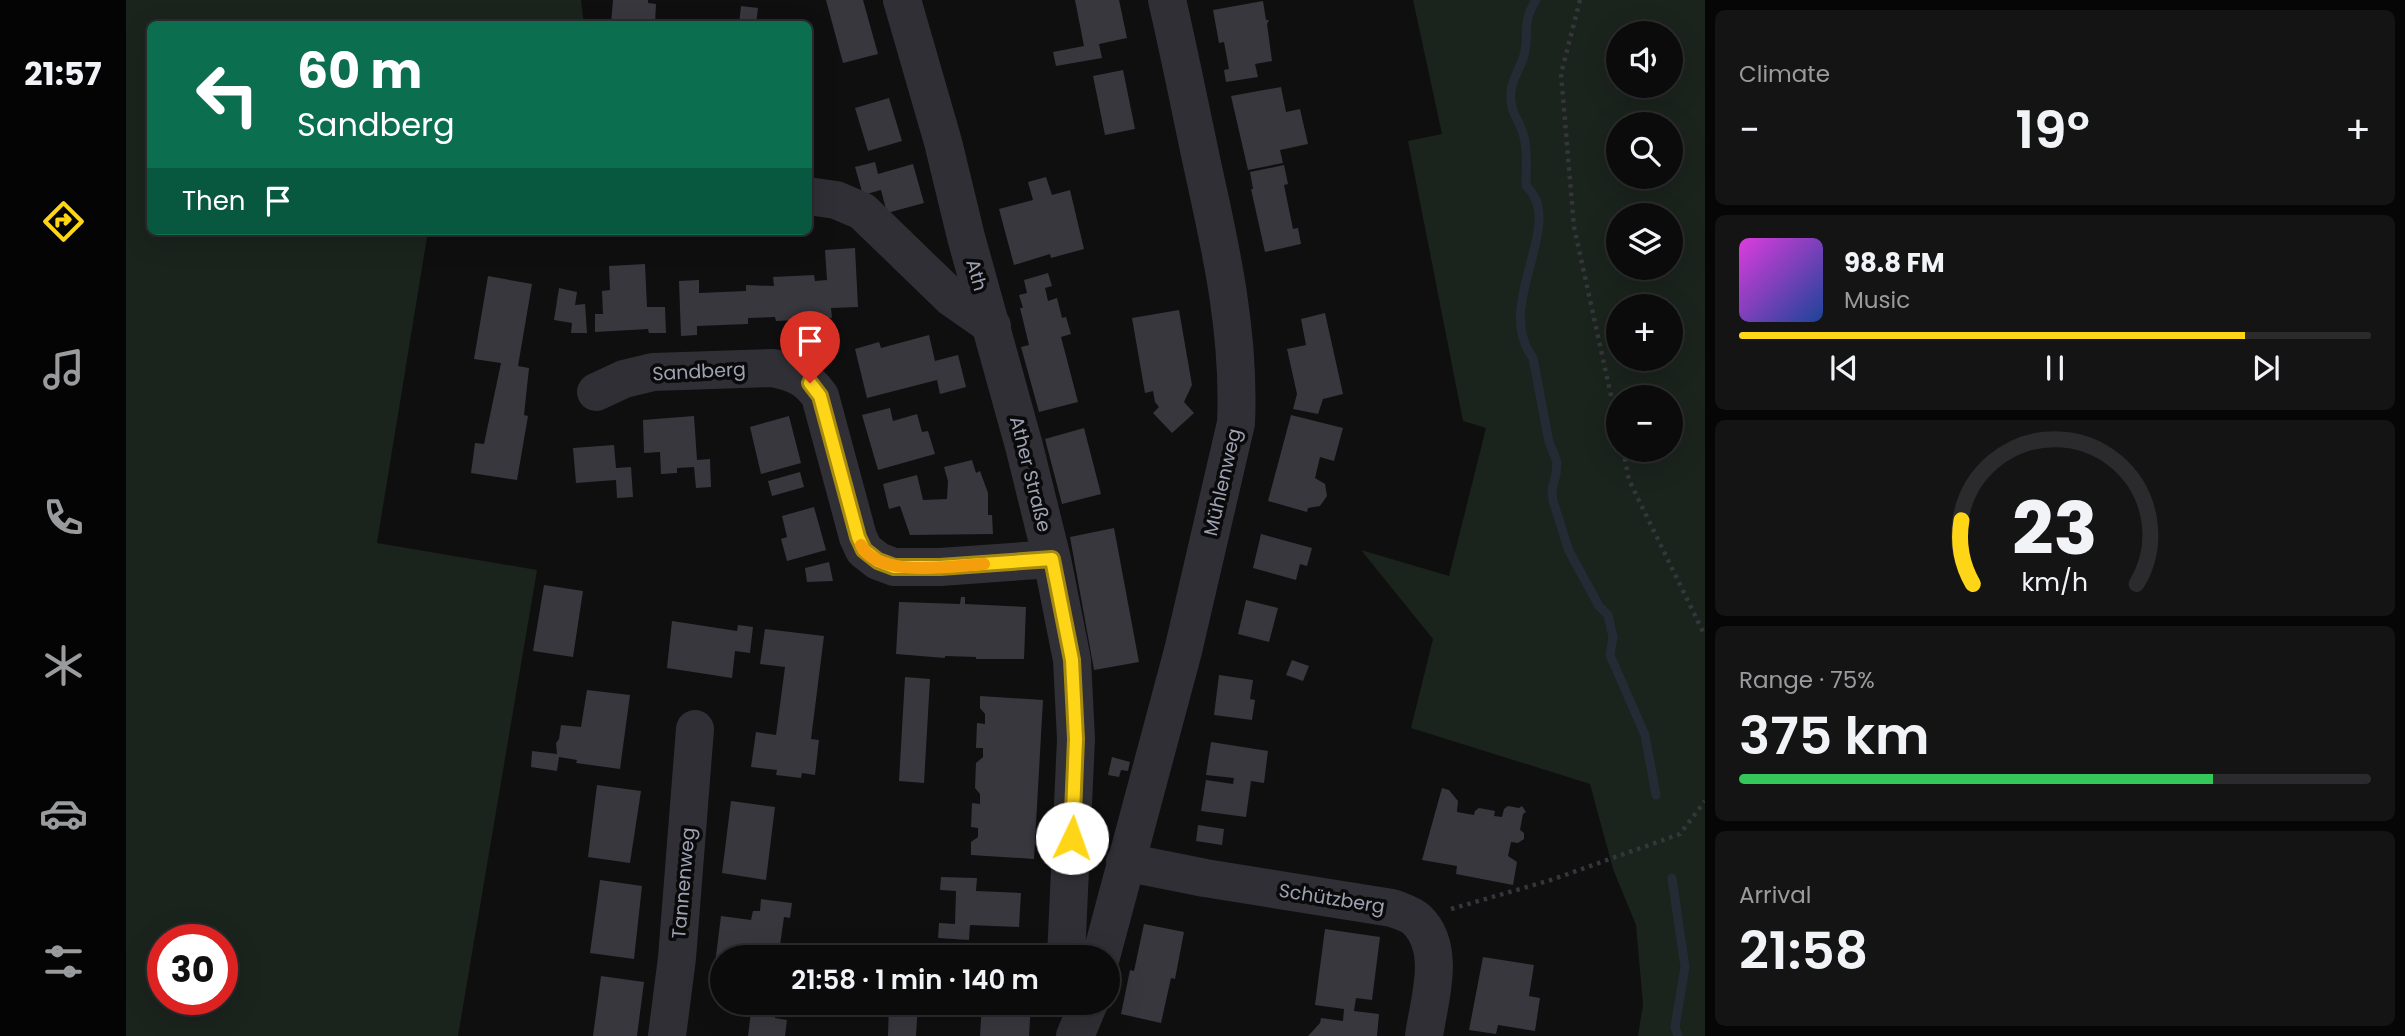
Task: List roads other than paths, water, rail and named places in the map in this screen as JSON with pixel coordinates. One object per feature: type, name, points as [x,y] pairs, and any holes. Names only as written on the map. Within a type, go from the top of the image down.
[{"type":"street","name":"Ath","points":[[902,0],[992,326]]},
{"type":"street","name":"Mühlenweg","points":[[1104,945],[1183,651],[1236,423],[1232,320],[1224,264],[1167,0]]},
{"type":"street","name":"Ath","points":[[812,196],[836,200],[862,211],[952,298],[992,326]]},
{"type":"street","name":"Ather Straße","points":[[992,326],[1052,559],[1072,660],[1076,739],[1067,945]]},
{"type":"street","name":"Sandberg","points":[[596,392],[624,379],[653,372],[773,368],[793,372],[810,383],[820,396],[858,537],[864,550],[894,567],[940,567],[1052,559]]},
{"type":"street","name":"Tannenweg","points":[[667,1036],[677,958],[695,729]]},
{"type":"street","name":"Schützberg","points":[[1125,862],[1205,878],[1392,908],[1416,918],[1431,940],[1434,970],[1424,1036]]},
{"type":"street","points":[[1063,1036],[1064,1015]]},
{"type":"street","points":[[1075,1036],[1083,1015]]},
{"type":"waterway","points":[[1536,0],[1529,14],[1524,56],[1511,92],[1512,106],[1525,143],[1526,186],[1537,202],[1539,221],[1524,290],[1521,314],[1523,337],[1533,358],[1549,442],[1557,462],[1552,489],[1553,501],[1569,551],[1599,606],[1608,615],[1613,637],[1610,655],[1645,735],[1656,795]]},
{"type":"waterway","points":[[1672,878],[1685,967],[1675,1027],[1678,1036]]}]
